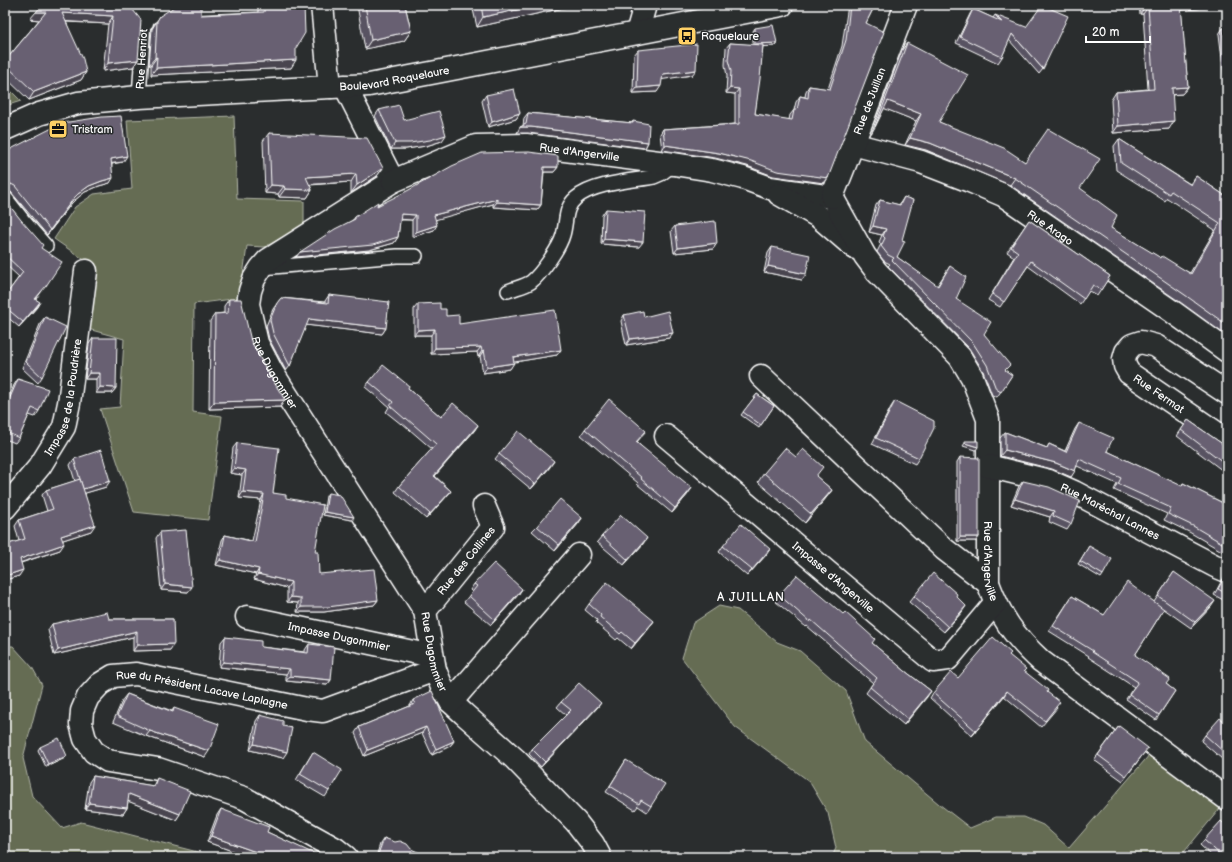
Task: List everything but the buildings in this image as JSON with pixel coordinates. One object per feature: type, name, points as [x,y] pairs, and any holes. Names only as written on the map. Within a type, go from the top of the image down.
[{"type":"street","name":"Rue Henriot","points":[[131,5],[144,21]]},
{"type":"street","points":[[322,5],[338,86],[393,181]]},
{"type":"street","points":[[636,33],[645,5]]},
{"type":"street","name":"Boulevard Roquelaure","points":[[5,129],[39,114],[78,103],[139,97],[369,85],[782,5]]},
{"type":"street","name":"Rue de Juillan","points":[[832,197],[906,5]]},
{"type":"street","name":"Rue Arago","points":[[853,144],[921,162],[1004,195],[1227,351]]},
{"type":"street","name":"Rue d'Angerville","points":[[393,181],[476,146],[526,145],[712,170],[743,178],[770,188],[819,217],[865,256]]},
{"type":"street","name":"Rue Dugommier","points":[[393,181],[268,260],[261,268],[252,285],[248,304],[257,343],[272,372],[425,611],[433,663],[442,687],[451,702],[515,759],[541,785],[576,822],[593,844],[600,857]]},
{"type":"street","name":"Rue d'Angerville","points":[[770,188],[832,197],[865,256],[877,272],[960,357],[972,377],[988,419],[988,546],[992,593],[1007,624],[1023,644],[1041,661],[1227,799]]},
{"type":"street","name":"Impasse de la Poudrière","points":[[5,508],[40,466],[64,427],[69,404],[86,271]]},
{"type":"street","name":"Rue Fermat","points":[[1227,393],[1156,346],[1141,342],[1132,345],[1126,352],[1124,359],[1125,366],[1129,374],[1227,440]]},
{"type":"street","points":[[761,376],[992,593]]},
{"type":"street","name":"Impasse d'Angerville","points":[[666,436],[933,661],[948,659],[992,593]]},
{"type":"street","name":"Rue Maréchal Lannes","points":[[988,466],[1048,481],[1074,492],[1208,563],[1227,571]]},
{"type":"street","name":"Rue des Collines","points":[[425,611],[493,527],[484,506]]},
{"type":"street","name":"Rue Dugommier","points":[[451,702],[579,555]]},
{"type":"street","name":"Impasse Dugommier","points":[[247,617],[433,663]]},
{"type":"street","name":"Rue du Président Lacave Laplagne","points":[[346,857],[336,849],[244,798],[158,769],[108,761],[94,752],[85,739],[81,724],[82,711],[88,697],[100,684],[113,676],[136,674],[323,711],[433,663]]},
{"type":"lane","name":"Rue Henriot","points":[[139,97],[144,21],[169,5]]},
{"type":"lane","points":[[508,291],[531,282],[547,264],[564,234],[567,208],[574,199],[583,193],[599,187],[654,178],[674,164]]},
{"type":"lane","points":[[5,197],[46,246]]},
{"type":"lane","points":[[261,268],[398,256],[416,256]]},
{"type":"green space","points":[[5,85],[21,101],[5,106]]},
{"type":"green space","points":[[234,116],[237,199],[304,201],[304,225],[265,247],[247,246],[240,298],[194,304],[193,412],[222,416],[208,520],[134,512],[100,409],[120,407],[124,339],[88,329],[96,268],[54,239],[75,207],[94,194],[132,189],[127,120]]},
{"type":"green space","points":[[719,606],[738,610],[777,642],[800,651],[846,691],[865,742],[970,828],[996,817],[1024,817],[1043,825],[1069,848],[1151,753],[1222,806],[1180,857],[832,857],[836,848],[828,813],[809,781],[735,727],[682,658],[693,623]]},
{"type":"green space","points":[[5,646],[13,646],[32,667],[42,685],[23,758],[32,796],[62,828],[81,822],[217,857],[130,857],[108,851],[84,857],[5,857]]},
{"type":"place","name":"Roquelaure","points":[[687,36]]},
{"type":"place","name":"Tristram","points":[[58,129]]},
{"type":"district","name":"A JUILLAN","points":[[751,597]]}]
